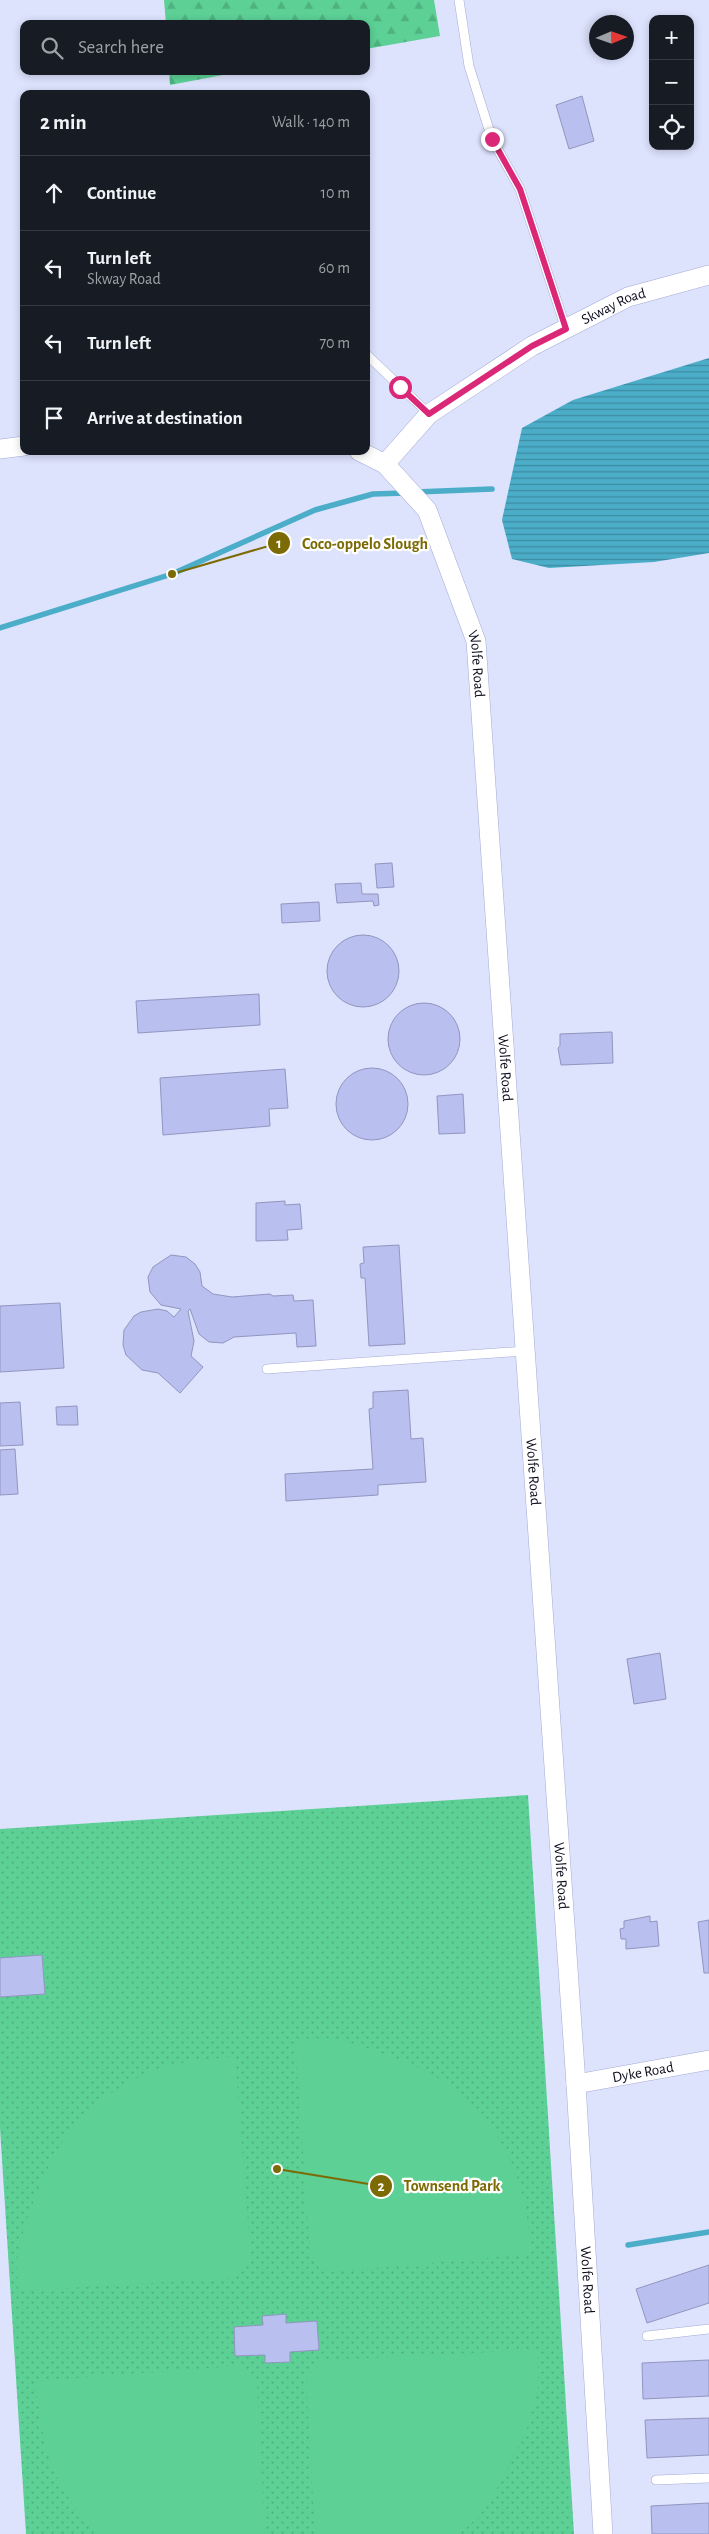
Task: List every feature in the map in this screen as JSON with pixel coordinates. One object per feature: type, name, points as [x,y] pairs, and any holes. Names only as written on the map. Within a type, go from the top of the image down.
[{"type":"street","name":"Skway Road","points":[[385,464],[429,414],[532,346],[628,297],[709,276]]},
{"type":"street","points":[[0,449],[20,446]]},
{"type":"street","name":"Wolfe Road","points":[[367,455],[385,464],[427,510],[476,641],[576,2084],[603,2534]]},
{"type":"street","name":"Dyke Road","points":[[576,2084],[709,2060]]},
{"type":"lane","points":[[459,0],[468,66],[492,139],[520,189],[566,329]]},
{"type":"lane","points":[[370,358],[429,414]]},
{"type":"lane","points":[[267,1368],[525,1352]]},
{"type":"lane","points":[[647,2336],[709,2329]]},
{"type":"lane","points":[[656,2480],[709,2478]]},
{"type":"green space","points":[[164,0],[434,0],[440,36],[370,48],[370,20],[166,20]]},
{"type":"green space","points":[[169,75],[223,75],[170,85]]},
{"type":"green space","points":[[528,1795],[574,2534],[26,2534],[0,2128],[0,1829]]},
{"type":"green space","points":[[331,2038],[383,2053],[419,2068],[451,2086],[474,2106],[501,2142],[514,2169],[525,2204],[531,2254],[329,2272],[310,2254],[295,2039]]},
{"type":"green space","points":[[235,2056],[251,2259],[233,2278],[18,2291],[17,2258],[26,2222],[49,2165],[58,2148],[77,2122],[114,2091],[149,2072],[185,2062]]},
{"type":"green space","points":[[538,2350],[538,2387],[529,2424],[503,2479],[478,2518],[458,2534],[315,2534],[306,2378],[324,2360]]},
{"type":"green space","points":[[238,2366],[257,2384],[265,2534],[96,2534],[68,2497],[51,2463],[42,2427],[35,2381]]},
{"type":"water","points":[[709,358],[709,553],[654,562],[549,568],[512,559],[502,520],[522,428],[573,400]]},
{"type":"building","points":[[582,96],[594,141],[569,149],[556,105]]},
{"type":"building","points":[[392,863],[394,887],[377,888],[375,864]]},
{"type":"building","points":[[361,883],[362,894],[378,894],[379,905],[374,906],[373,901],[337,903],[335,884]]},
{"type":"building","points":[[319,902],[320,921],[282,923],[281,904]]},
{"type":"building","points":[[363,935],[377,938],[389,945],[396,957],[399,971],[396,985],[389,997],[377,1004],[363,1007],[349,1004],[337,997],[330,985],[327,971],[330,957],[337,945],[349,938]]},
{"type":"building","points":[[259,994],[260,1025],[138,1033],[136,1001]]},
{"type":"building","points":[[424,1003],[444,1009],[454,1019],[460,1039],[454,1059],[444,1069],[424,1075],[404,1069],[394,1059],[388,1039],[394,1019],[404,1009]]},
{"type":"building","points":[[612,1032],[613,1063],[561,1065],[558,1048],[560,1046],[560,1034]]},
{"type":"building","points":[[372,1068],[386,1071],[398,1078],[405,1090],[408,1104],[405,1118],[398,1130],[386,1137],[372,1140],[358,1137],[346,1130],[339,1118],[336,1104],[339,1090],[346,1078],[358,1071]]},
{"type":"building","points":[[285,1069],[288,1108],[269,1109],[270,1126],[163,1135],[160,1078]]},
{"type":"building","points":[[463,1094],[465,1133],[439,1134],[437,1096]]},
{"type":"building","points":[[285,1201],[285,1205],[300,1204],[302,1229],[287,1230],[288,1240],[256,1241],[256,1203]]},
{"type":"building","points":[[399,1245],[405,1344],[369,1346],[365,1278],[361,1278],[360,1264],[364,1263],[363,1247]]},
{"type":"building","points":[[171,1255],[186,1257],[195,1264],[200,1272],[202,1286],[213,1294],[232,1297],[270,1294],[273,1296],[293,1295],[294,1301],[313,1300],[316,1346],[297,1347],[296,1333],[234,1337],[223,1343],[209,1342],[199,1334],[190,1309],[188,1311],[194,1341],[191,1356],[203,1367],[180,1393],[158,1373],[142,1370],[126,1355],[123,1345],[124,1330],[134,1316],[141,1312],[158,1309],[167,1311],[174,1317],[181,1309],[161,1305],[150,1292],[148,1277],[153,1267]]},
{"type":"building","points":[[60,1303],[64,1368],[0,1372],[0,1306]]},
{"type":"building","points":[[408,1390],[411,1439],[423,1438],[426,1482],[378,1485],[378,1495],[286,1501],[285,1474],[373,1469],[369,1409],[373,1408],[373,1392]]},
{"type":"building","points":[[20,1402],[23,1445],[0,1446],[0,1403]]},
{"type":"building","points":[[77,1406],[78,1425],[57,1425],[56,1407]]},
{"type":"building","points":[[15,1449],[18,1494],[0,1495],[0,1450]]},
{"type":"building","points":[[660,1653],[666,1699],[634,1704],[627,1659]]},
{"type":"building","points":[[650,1916],[650,1922],[657,1921],[659,1946],[626,1949],[626,1939],[621,1939],[620,1929],[624,1928],[624,1921]]},
{"type":"building","points":[[709,1920],[709,1973],[704,1973],[698,1922]]},
{"type":"building","points":[[42,1955],[45,1994],[0,1997],[0,1958]]},
{"type":"building","points":[[709,2265],[709,2303],[647,2323],[636,2289]]},
{"type":"building","points":[[286,2314],[286,2323],[317,2321],[319,2350],[290,2352],[290,2362],[265,2363],[265,2355],[235,2356],[234,2327],[263,2325],[262,2316]]},
{"type":"building","points":[[709,2360],[709,2396],[643,2399],[642,2363]]},
{"type":"building","points":[[709,2418],[709,2455],[647,2458],[645,2420]]},
{"type":"building","points":[[709,2503],[709,2534],[652,2534],[651,2506]]},
{"type":"waterway","points":[[416,492],[492,489]]},
{"type":"waterway","points":[[0,628],[172,574],[315,510],[373,494],[405,493]]},
{"type":"waterway","points":[[628,2245],[709,2232]]},
{"type":"place","name":"Coco-oppelo Slough","points":[[172,574]]},
{"type":"place","name":"Townsend Park","points":[[277,2169]]},
{"type":"route","points":[[400,387],[429,414],[532,346],[566,329],[520,189],[492,139]]}]
